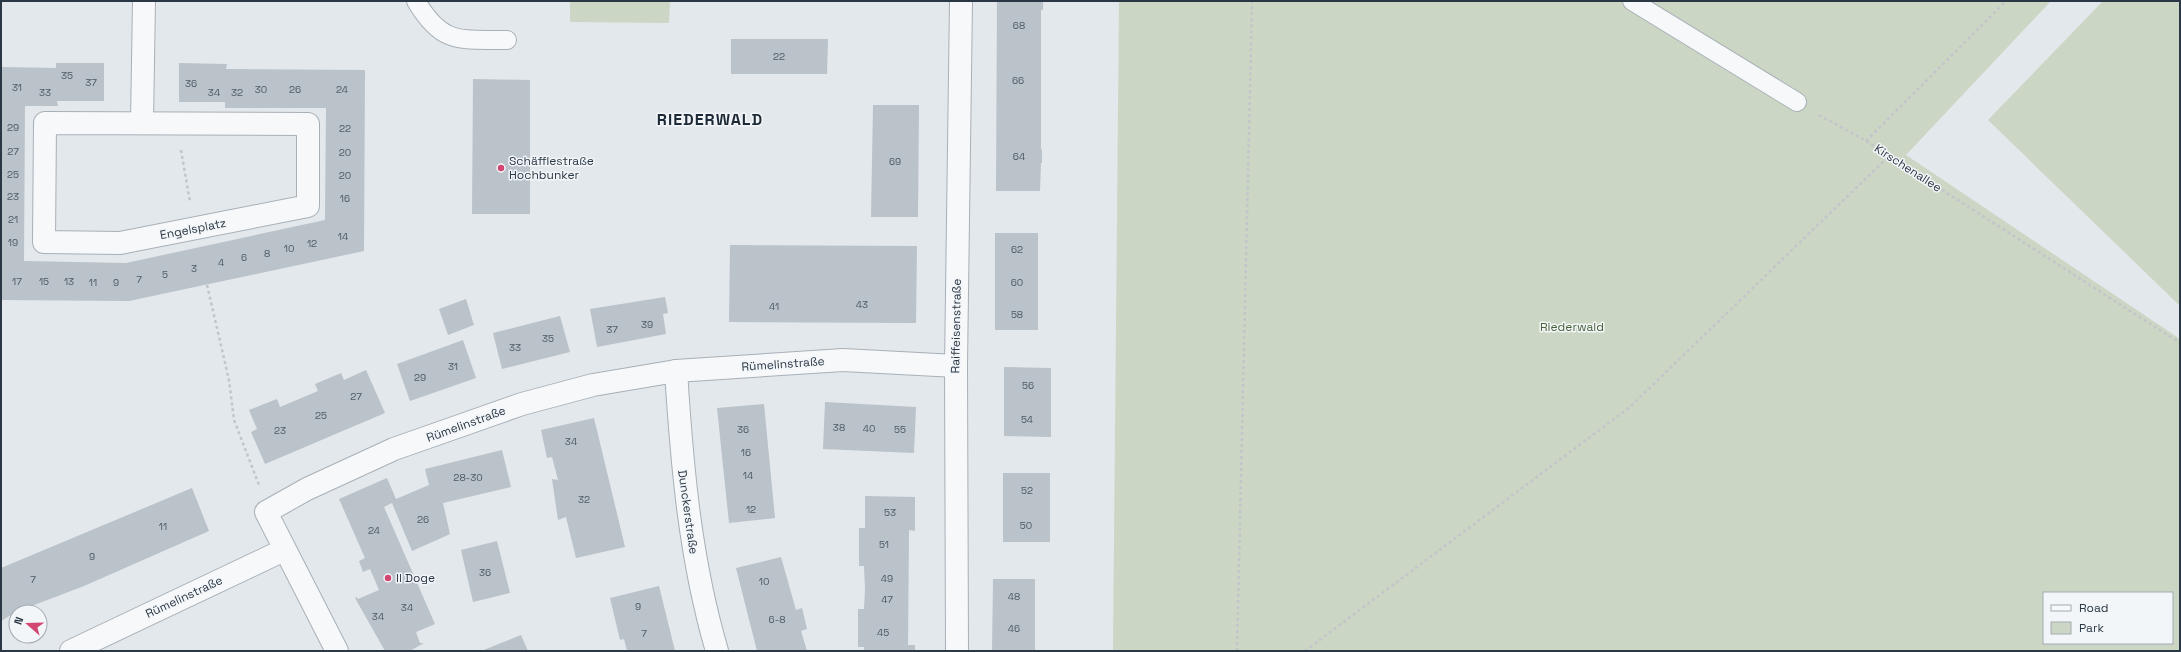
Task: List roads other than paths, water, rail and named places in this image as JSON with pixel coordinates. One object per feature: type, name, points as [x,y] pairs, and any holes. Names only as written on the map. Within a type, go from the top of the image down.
[{"type":"street","points":[[142,123],[144,1]]},
{"type":"street","name":"Raiffeisenstraße","points":[[957,651],[956,366],[960,1]]},
{"type":"street","name":"Engelsplatz","points":[[45,123],[142,123],[308,124],[308,206],[120,243],[44,242],[45,123]]},
{"type":"street","name":"Rümelinstraße","points":[[71,651],[284,550],[266,512],[307,489],[394,450],[522,404],[594,385],[676,371],[843,360],[956,366]]},
{"type":"street","name":"Dunckerstraße","points":[[676,371],[682,470],[692,549],[717,651]]},
{"type":"street","points":[[284,550],[335,650]]},
{"type":"lane","points":[[416,1],[426,17],[441,33],[454,39],[507,40]]},
{"type":"lane","points":[[1632,1],[1797,102]]},
{"type":"place","name":"Schäfflestraße Hochbunker","points":[[501,168]]},
{"type":"place","name":"Il Doge","points":[[388,578]]},
{"type":"district","name":"RIEDERWALD","points":[[710,119]]},
{"type":"park label","name":"Riederwald","points":[[1572,327]]}]
